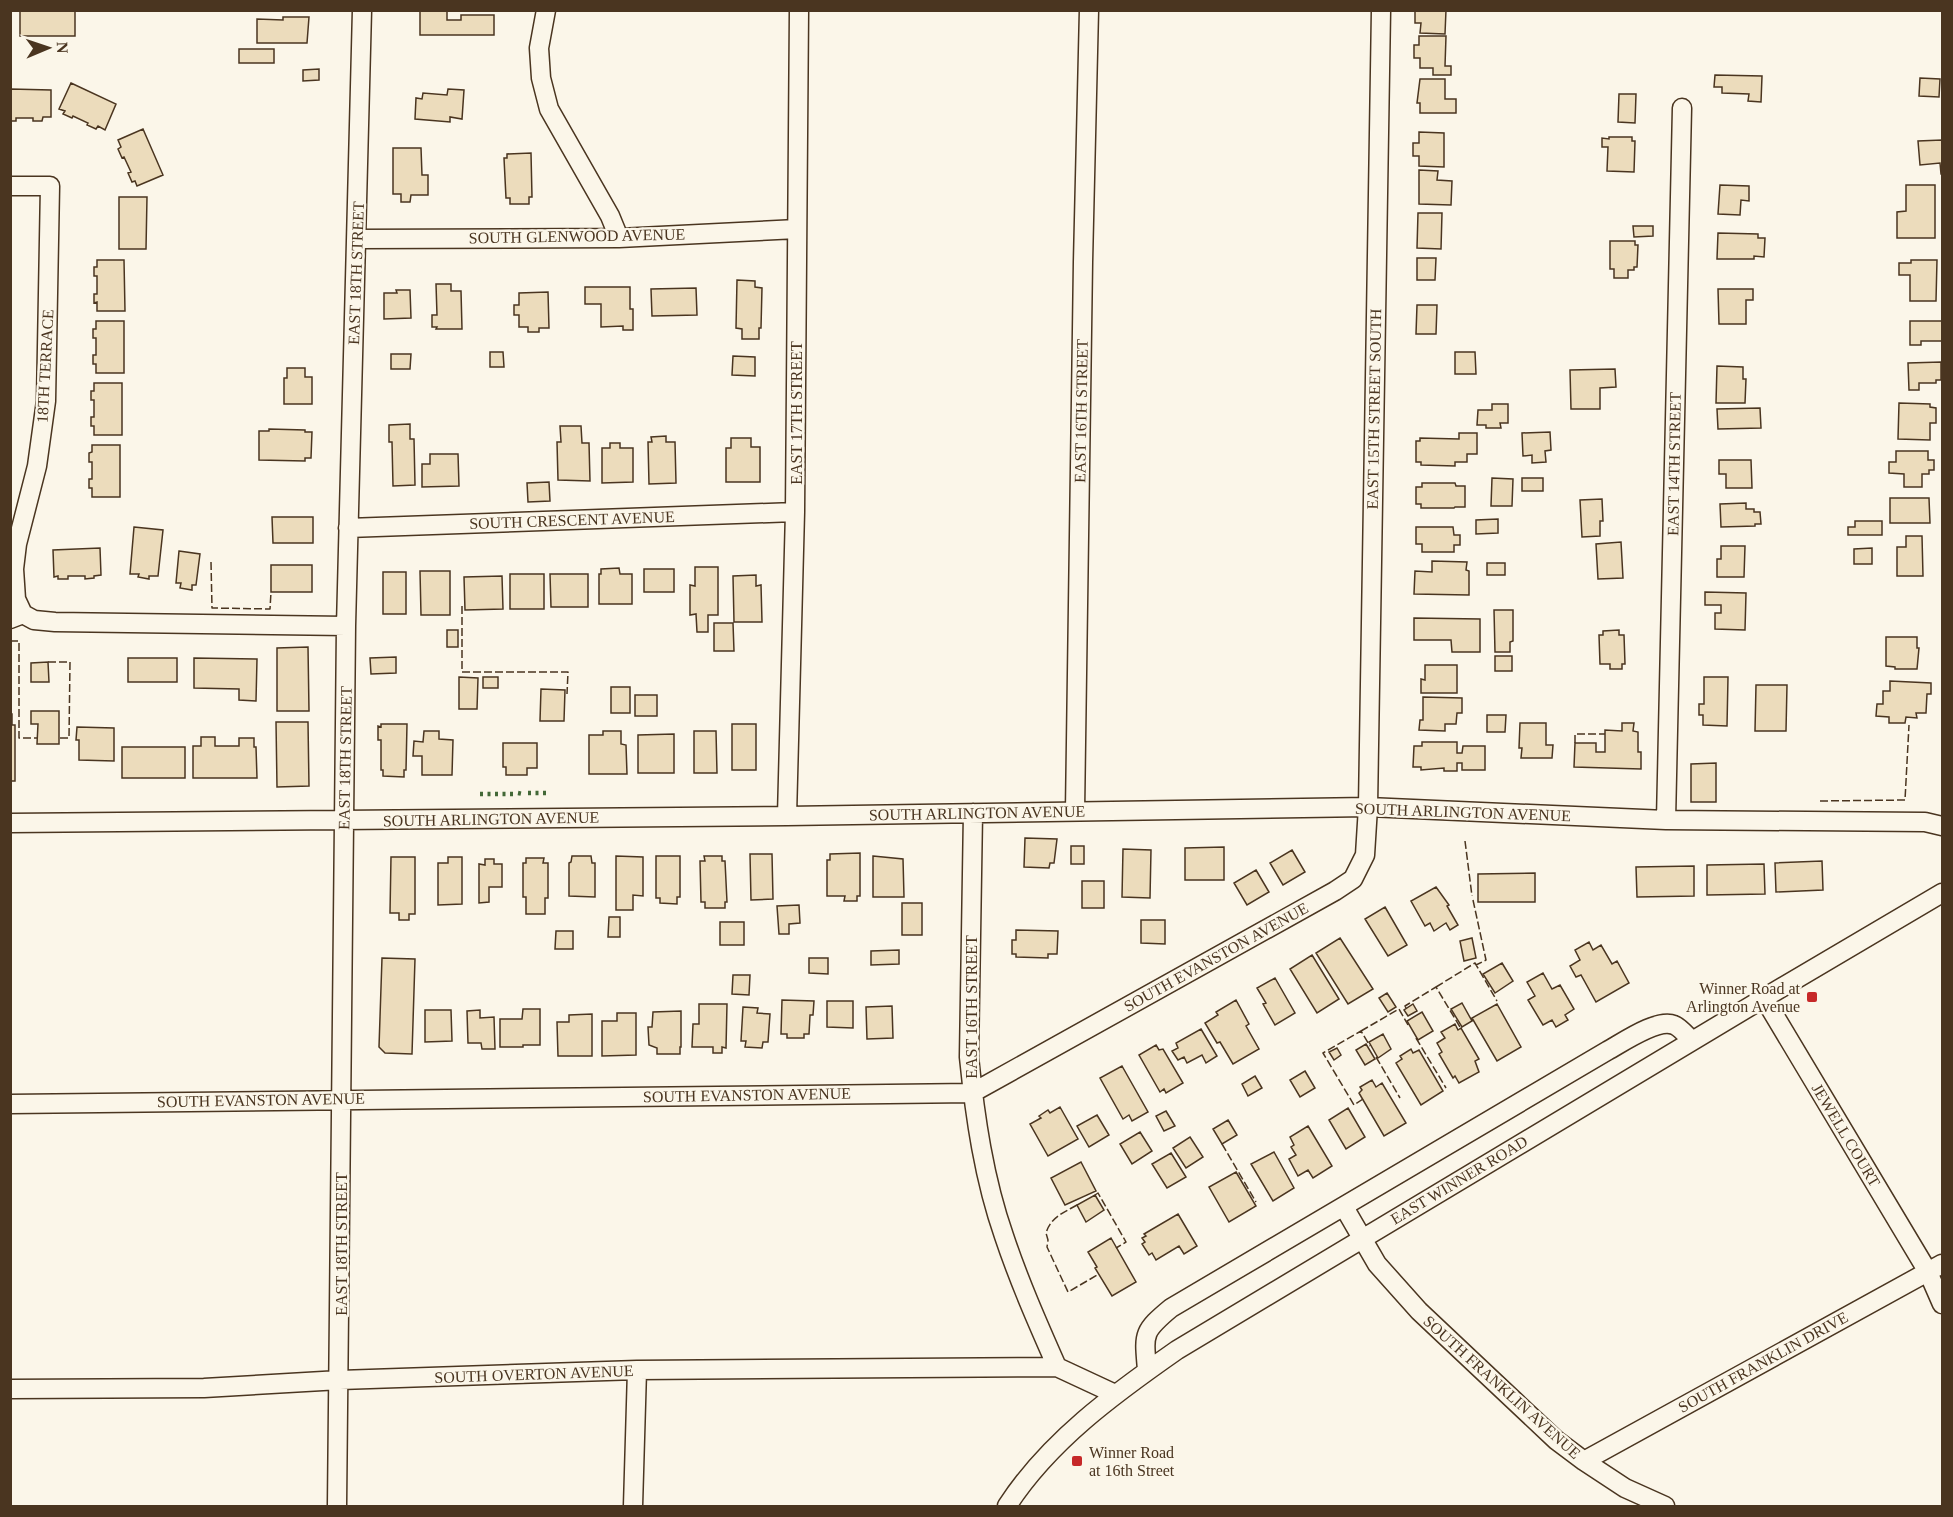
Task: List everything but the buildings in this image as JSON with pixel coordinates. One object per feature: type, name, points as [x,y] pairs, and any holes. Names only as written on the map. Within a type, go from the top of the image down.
[{"type":"street","name":"EAST 18TH STREET","points":[[337,1506],[346,626],[362,10]]},
{"type":"street","points":[[546,10],[539,48],[542,78],[549,109],[610,216],[619,238]]},
{"type":"street","name":"EAST 17TH STREET","points":[[787,816],[795,512],[799,10]]},
{"type":"street","name":"EAST 16TH STREET","points":[[1075,811],[1082,286],[1089,10]]},
{"type":"street","name":"EAST 15TH STREET SOUTH","points":[[1368,807],[1381,10]]},
{"type":"street","name":"EAST 14TH STREET","points":[[1666,819],[1682,108]]},
{"type":"street","name":"18TH TERRACE","points":[[10,186],[50,186],[46,401],[37,466],[17,544],[14,569],[17,616]]},
{"type":"street","name":"SOUTH GLENWOOD AVENUE","points":[[357,239],[619,238],[797,229]]},
{"type":"street","name":"SOUTH CRESCENT AVENUE","points":[[348,528],[795,512]]},
{"type":"street","points":[[17,616],[55,622],[346,626]]},
{"type":"street","name":"SOUTH ARLINGTON AVENUE","points":[[10,823],[787,816],[1368,807],[1666,819],[1925,822],[1942,826]]},
{"type":"street","name":"SOUTH EVANSTON AVENUE","points":[[10,1104],[972,1093],[1353,879],[1365,855],[1368,807]]},
{"type":"street","name":"EAST 16TH STREET","points":[[973,813],[969,1057],[972,1093],[985,1164],[1004,1235],[1057,1367]]},
{"type":"street","name":"EAST WINNER ROAD","points":[[1007,1506],[1046,1456],[1115,1394],[1177,1350],[1942,893]]},
{"type":"street","name":"JEWELL COURT","points":[[1764,998],[1935,1268],[1942,1304]]},
{"type":"street","points":[[1147,1370],[1144,1343],[1150,1326],[1171,1308],[1648,1029],[1662,1024],[1675,1025],[1692,1041]]},
{"type":"street","name":"SOUTH FRANKLIN AVENUE","points":[[1344,1207],[1377,1264],[1419,1311],[1556,1440],[1625,1488],[1665,1506]]},
{"type":"street","name":"SOUTH FRANKLIN DRIVE","points":[[1584,1461],[1935,1268]]},
{"type":"street","points":[[1057,1367],[1115,1394]]},
{"type":"street","name":"SOUTH OVERTON AVENUE","points":[[10,1389],[204,1388],[340,1380],[637,1370],[1057,1367]]},
{"type":"street","points":[[633,1506],[637,1370]]},
{"type":"hedge","points":[[518,793],[523,794]]},
{"type":"hedge","points":[[528,793],[549,793]]},
{"type":"hedge","points":[[480,794],[513,794]]},
{"type":"fence","points":[[211,562],[212,608],[270,609],[271,592]]},
{"type":"fence","points":[[462,606],[462,672],[568,672],[567,694]]},
{"type":"fence","points":[[10,641],[19,641],[19,738],[37,738]]},
{"type":"fence","points":[[48,662],[70,662],[69,738],[59,738]]},
{"type":"fence","points":[[1820,801],[1905,800],[1909,725]]},
{"type":"fence","points":[[1575,743],[1575,734],[1605,734]]},
{"type":"fence","points":[[1465,841],[1472,896]]},
{"type":"fence","points":[[1473,900],[1486,960],[1476,965]]},
{"type":"fence","points":[[1436,987],[1475,963],[1497,1001]]},
{"type":"fence","points":[[1406,1008],[1405,1006],[1436,987],[1460,1027]]},
{"type":"fence","points":[[1361,1031],[1399,1009],[1408,1025]]},
{"type":"fence","points":[[1363,1099],[1354,1105],[1323,1053],[1361,1031],[1370,1046]]},
{"type":"fence","points":[[1416,1038],[1446,1088]]},
{"type":"fence","points":[[1376,1057],[1400,1098]]},
{"type":"fence","points":[[1222,1144],[1256,1202]]},
{"type":"fence","points":[[1095,1195],[1098,1193],[1126,1242],[1116,1248]]},
{"type":"fence","points":[[1077,1205],[1051,1223],[1046,1233],[1047,1247],[1068,1292],[1099,1274]]},
{"type":"place","name":"Winner Road at Arlington Avenue","points":[[1812,997]]},
{"type":"place","name":"Winner Road at 16th Street","points":[[1077,1461]]}]
